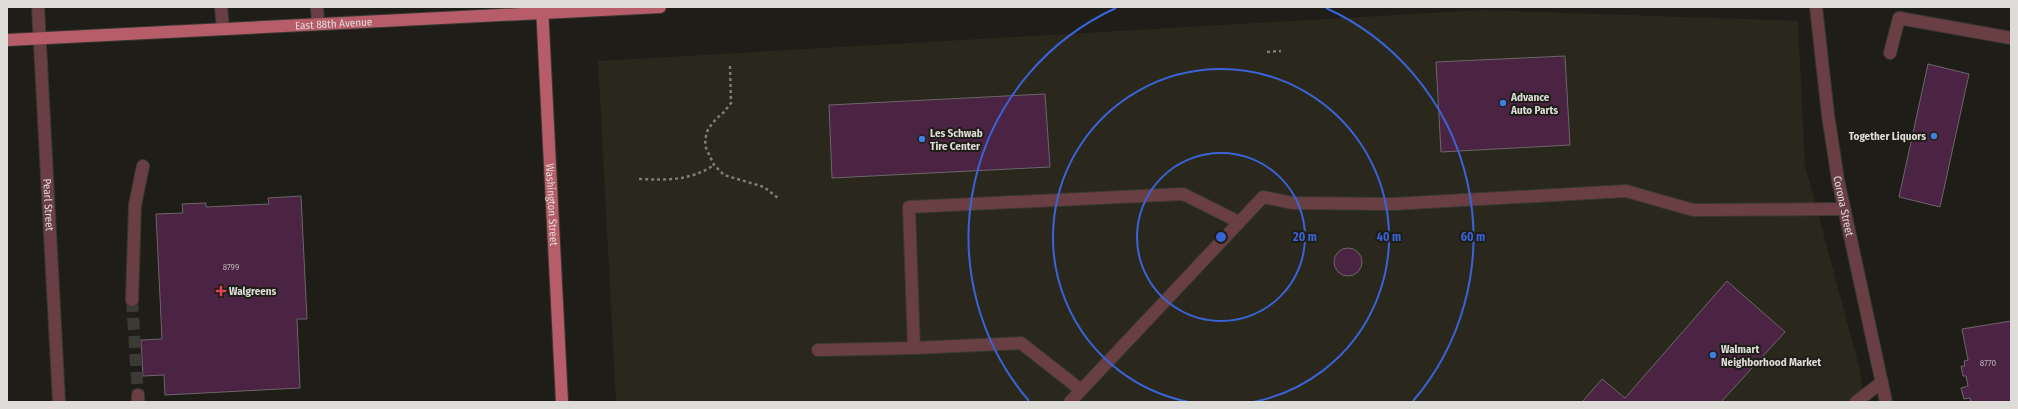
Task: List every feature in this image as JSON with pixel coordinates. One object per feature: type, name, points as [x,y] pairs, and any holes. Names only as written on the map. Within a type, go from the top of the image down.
[{"type":"main road","name":"East 88th Avenue","points":[[7,40],[318,24],[542,10],[660,7]]},
{"type":"main road","name":"Washington Street","points":[[542,10],[562,402]]},
{"type":"street","name":"Pearl Street","points":[[38,7],[59,402]]},
{"type":"street","points":[[221,7],[223,29]]},
{"type":"street","points":[[317,7],[318,24]]},
{"type":"street","name":"Corona Street","points":[[1816,7],[1828,115],[1844,209],[1886,402]]},
{"type":"street","points":[[1890,53],[1899,18],[2011,38]]},
{"type":"street","points":[[132,300],[135,204],[143,166]]},
{"type":"street","points":[[1070,402],[1263,197],[1293,203],[1393,204],[1626,191],[1693,210],[1844,209]]},
{"type":"street","points":[[914,348],[909,206],[1183,194],[1239,222]]},
{"type":"street","points":[[818,350],[914,348],[1022,343],[1080,390]]},
{"type":"street","points":[[1856,402],[1882,382]]},
{"type":"path","points":[[1267,52],[1281,51]]},
{"type":"path","points":[[730,66],[731,103],[724,112],[716,118],[708,129],[705,140],[706,148],[714,165],[724,175],[764,187],[778,198]]},
{"type":"path","points":[[639,179],[677,180],[692,177],[714,165]]},
{"type":"shaded area","points":[[1482,10],[1798,21],[1805,165],[1860,370],[1864,402],[616,402],[598,61]]},
{"type":"building","name":"Advance Auto Parts","points":[[1565,56],[1570,145],[1441,152],[1436,62]]},
{"type":"building","points":[[1928,64],[1969,74],[1940,207],[1899,197]]},
{"type":"building","points":[[1045,94],[1050,167],[832,178],[829,105]]},
{"type":"building","name":"Walgreens","points":[[301,196],[307,319],[297,319],[300,388],[165,395],[164,375],[143,376],[141,340],[162,339],[156,214],[183,213],[182,204],[206,203],[206,207],[269,204],[268,198]]},
{"type":"building","points":[[1348,248],[1354,249],[1358,252],[1361,256],[1361,268],[1358,272],[1354,275],[1348,276],[1342,275],[1338,272],[1335,268],[1334,262],[1335,256],[1338,252],[1342,249]]},
{"type":"building","name":"Walmart Neighborhood Market","points":[[1727,281],[1785,332],[1721,402],[1582,402],[1602,379],[1625,398]]},
{"type":"building","points":[[2011,321],[2011,402],[1971,402],[1970,398],[1964,399],[1961,388],[1968,386],[1966,376],[1963,376],[1961,366],[1965,366],[1964,361],[1968,360],[1962,329]]},
{"type":"tunnel","points":[[132,300],[138,395]]},
{"type":"place","name":"Advance Auto Parts","points":[[1503,103]]},
{"type":"place","name":"Together Liquors","points":[[1934,136]]},
{"type":"place","name":"Les Schwab Tire Center","points":[[922,139]]},
{"type":"place","name":"Walgreens","points":[[221,291]]},
{"type":"place","name":"Walmart Neighborhood Market","points":[[1713,355]]}]
